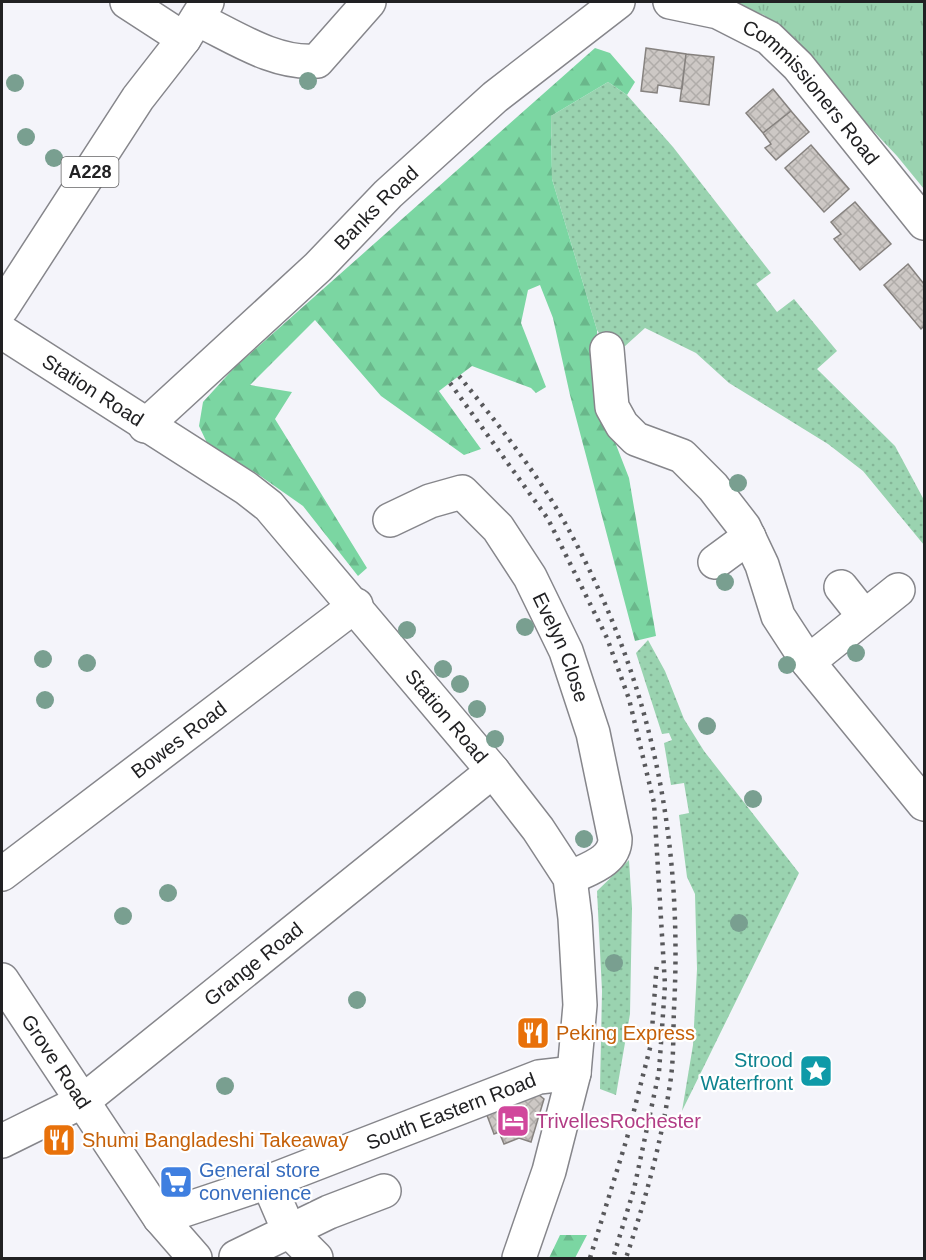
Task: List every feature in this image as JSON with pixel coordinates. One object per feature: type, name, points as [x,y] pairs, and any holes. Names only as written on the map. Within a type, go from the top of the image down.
[{"type":"street","points":[[127,2],[196,20],[281,58],[301,62],[317,61],[369,2]]},
{"type":"street","name":"Banks Road","points":[[145,426],[318,267],[388,194],[495,97],[618,2]]},
{"type":"street","name":"Commissioners Road","points":[[670,2],[718,12],[770,38],[798,66],[924,223]]},
{"type":"street","name":"A228","points":[[2,308],[138,98],[196,20]]},
{"type":"street","name":"Station Road","points":[[2,332],[145,426],[246,488],[269,506],[356,605],[493,771],[538,829],[570,878],[575,918],[580,1005],[574,1073],[552,1161],[519,1258]]},
{"type":"street","points":[[608,349],[612,407],[622,425],[636,439],[682,456],[713,487],[749,537],[762,565],[778,616],[808,662],[924,804]]},
{"type":"street","name":"Evelyn Close","points":[[390,520],[464,482],[530,577],[570,661],[590,723],[604,778],[615,847],[603,861],[570,878]]},
{"type":"street","points":[[715,562],[749,537]]},
{"type":"street","points":[[841,587],[864,616]]},
{"type":"street","points":[[808,662],[898,590]]},
{"type":"street","name":"Bowes Road","points":[[2,874],[356,605]]},
{"type":"street","name":"Grange Road","points":[[2,1141],[83,1101],[493,771]]},
{"type":"street","name":"Grove Road","points":[[2,980],[160,1218],[195,1258]]},
{"type":"street","name":"South Eastern Road","points":[[160,1218],[278,1207],[519,1084],[557,1073],[574,1073]]},
{"type":"street","points":[[236,1257],[278,1207],[384,1191]]},
{"type":"street","points":[[278,1207],[316,1258]]},
{"type":"green space","points":[[727,2],[924,2],[924,189],[897,156],[764,15]]},
{"type":"green space","points":[[595,48],[610,53],[635,82],[627,95],[608,82],[551,116],[552,179],[597,330],[599,401],[629,478],[656,636],[635,641],[570,395],[553,318],[540,285],[528,290],[521,323],[546,387],[536,393],[531,388],[472,366],[439,391],[481,449],[464,455],[381,396],[315,320],[250,385],[292,392],[275,419],[367,568],[358,576],[303,506],[256,473],[208,445],[199,426],[203,402],[234,368]]},
{"type":"green space","points":[[608,82],[627,95],[673,147],[771,273],[756,284],[777,312],[794,299],[837,351],[817,369],[895,446],[924,500],[924,545],[863,471],[828,444],[729,383],[696,353],[645,328],[614,356],[597,330],[552,179],[551,116]]},
{"type":"green space","points":[[648,640],[665,671],[684,719],[704,751],[799,873],[682,1111],[693,1045],[697,969],[695,894],[687,877],[679,815],[689,813],[684,783],[671,785],[664,743],[672,740],[669,733],[662,734],[636,653]]},
{"type":"green space","points":[[629,860],[632,908],[630,1014],[616,1095],[600,1089],[602,991],[597,891]]},
{"type":"green space","points":[[560,1235],[587,1235],[575,1258],[549,1258]]},
{"type":"building","points":[[646,48],[686,54],[682,89],[658,85],[657,93],[641,91]]},
{"type":"building","points":[[686,54],[714,57],[709,105],[680,101]]},
{"type":"building","points":[[773,89],[791,111],[763,133],[746,113]]},
{"type":"building","points":[[791,111],[809,132],[776,160],[765,148],[771,144],[763,133]]},
{"type":"building","points":[[811,145],[849,189],[824,212],[785,168]]},
{"type":"building","points":[[855,202],[891,244],[860,270],[834,239],[841,234],[831,222]]},
{"type":"building","points":[[908,264],[924,284],[924,326],[921,329],[884,285]]},
{"type":"building","name":"TrivellesRochester","points":[[534,1091],[544,1099],[531,1142],[519,1138],[504,1144],[499,1132],[494,1134],[485,1110]]},
{"type":"railway","points":[[459,376],[533,472],[571,534],[599,591],[623,648],[642,705],[656,764],[667,824],[673,884],[675,946],[673,1056],[657,1150],[626,1258]]},
{"type":"railway","points":[[450,383],[548,519],[607,638],[629,699],[654,803],[665,985],[659,1072],[634,1189],[613,1258]]},
{"type":"railway","points":[[590,1258],[627,1138],[651,1044],[657,961]]},
{"type":"place","name":"Peking Express","points":[[533,1033]]},
{"type":"place","name":"Strood Waterfront","points":[[816,1071]]},
{"type":"place","name":"TrivellesRochester","points":[[513,1121]]},
{"type":"place","name":"Shumi Bangladeshi Takeaway","points":[[59,1140]]},
{"type":"place","name":"General store convenience","points":[[176,1182]]}]
